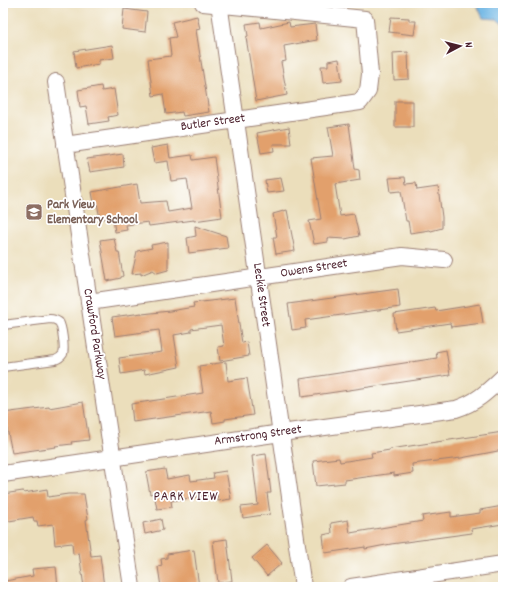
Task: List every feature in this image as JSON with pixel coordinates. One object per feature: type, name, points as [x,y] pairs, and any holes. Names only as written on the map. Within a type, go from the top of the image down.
[{"type":"street","points":[[203,3],[219,4]]},
{"type":"street","name":"Butler Street","points":[[65,145],[360,102],[368,91],[370,74],[365,19],[219,4]]},
{"type":"street","name":"Leckie Street","points":[[219,4],[303,587]]},
{"type":"street","name":"Crawford Parkway","points":[[56,82],[132,587]]},
{"type":"street","name":"Owens Street","points":[[89,302],[402,256],[444,260]]},
{"type":"street","name":"Armstrong Street","points":[[3,474],[456,409],[470,405],[484,395],[503,377]]},
{"type":"street","points":[[351,587],[503,564]]},
{"type":"lane","points":[[3,325],[50,319],[55,320],[61,327],[64,349],[60,358],[55,360],[3,367]]},
{"type":"water","points":[[456,3],[503,3],[503,24],[497,19],[483,18],[477,5]]},
{"type":"building","points":[[124,9],[147,12],[145,32],[122,29]]},
{"type":"building","points":[[197,16],[200,29],[196,30],[209,112],[183,116],[182,112],[166,114],[163,94],[153,96],[148,59],[171,56],[169,38],[176,37],[172,22]]},
{"type":"building","points":[[391,17],[409,18],[409,21],[416,21],[414,35],[389,32]]},
{"type":"building","points":[[260,22],[261,28],[289,22],[290,27],[315,24],[317,40],[284,46],[286,61],[281,62],[287,95],[256,101],[246,37],[248,36],[246,24]]},
{"type":"building","points":[[112,45],[114,58],[99,60],[99,64],[76,68],[74,51]]},
{"type":"building","points":[[408,52],[409,79],[394,80],[393,53]]},
{"type":"building","points":[[339,59],[342,81],[323,83],[321,66],[328,66],[328,61]]},
{"type":"building","points":[[101,86],[102,91],[114,89],[118,115],[108,117],[109,121],[89,124],[86,106],[80,107],[78,90]]},
{"type":"building","points":[[395,101],[413,101],[413,127],[395,127]]},
{"type":"building","points":[[349,124],[355,169],[359,170],[360,180],[335,184],[340,216],[354,214],[359,236],[345,239],[328,238],[328,242],[314,244],[309,221],[321,219],[311,158],[333,156],[328,127]]},
{"type":"building","points":[[289,127],[291,144],[273,144],[274,151],[261,153],[257,133]]},
{"type":"building","points":[[168,145],[170,158],[192,155],[193,160],[214,157],[222,217],[149,226],[148,222],[126,225],[127,230],[115,232],[113,218],[100,219],[97,203],[94,203],[92,192],[137,184],[140,203],[166,201],[168,212],[192,208],[187,179],[171,181],[168,161],[154,163],[151,148]]},
{"type":"building","points":[[123,154],[124,167],[90,172],[87,159]]},
{"type":"building","points":[[405,177],[406,184],[416,183],[417,190],[438,187],[442,228],[431,231],[410,233],[408,221],[406,221],[401,191],[391,192],[389,178]]},
{"type":"building","points":[[281,178],[284,191],[267,193],[265,180]]},
{"type":"building","points":[[287,210],[295,251],[276,254],[273,237],[277,237],[273,214]]},
{"type":"building","points":[[195,226],[226,236],[228,248],[189,253],[187,238],[196,236]]},
{"type":"building","points":[[114,238],[117,252],[119,252],[123,276],[121,278],[107,281],[100,240]]},
{"type":"building","points":[[168,242],[168,270],[157,273],[153,270],[141,275],[141,273],[132,274],[137,251],[152,248],[151,245]]},
{"type":"building","points":[[398,289],[400,307],[305,320],[306,328],[292,330],[288,304]]},
{"type":"building","points":[[235,298],[242,343],[247,342],[249,356],[220,361],[218,347],[224,346],[221,325],[191,329],[191,332],[174,335],[179,367],[145,374],[144,370],[121,374],[119,358],[162,352],[159,330],[115,336],[112,317],[170,311],[194,307],[193,303]]},
{"type":"building","points":[[480,304],[483,323],[451,327],[450,323],[396,331],[394,314],[435,308],[436,311]]},
{"type":"building","points":[[446,350],[450,375],[302,397],[300,379],[437,358],[436,352]]},
{"type":"building","points":[[226,362],[228,381],[247,378],[253,415],[225,419],[225,421],[213,423],[211,411],[133,422],[131,404],[203,393],[199,366]]},
{"type":"building","points":[[83,402],[89,440],[71,442],[72,444],[55,446],[56,447],[12,453],[6,423],[3,424],[3,413],[49,408]]},
{"type":"building","points":[[503,432],[503,450],[461,458],[412,464],[413,473],[394,476],[394,473],[345,480],[345,483],[316,486],[313,461],[339,458],[340,462],[372,457],[371,453],[390,449]]},
{"type":"building","points":[[266,454],[271,493],[267,493],[270,514],[243,518],[241,507],[258,505],[252,456]]},
{"type":"building","points":[[165,469],[167,479],[190,475],[191,481],[214,478],[213,473],[226,471],[231,499],[218,501],[217,494],[171,501],[172,507],[157,509],[154,493],[150,494],[146,472]]},
{"type":"building","points":[[47,489],[48,497],[68,494],[84,494],[91,556],[100,555],[104,587],[84,587],[79,553],[73,554],[72,543],[55,545],[53,524],[38,526],[37,521],[34,521],[33,517],[3,522],[3,494],[23,491],[24,493]]},
{"type":"building","points":[[503,506],[503,524],[471,529],[472,533],[365,549],[365,547],[325,553],[323,535],[332,533],[331,523],[348,520],[350,533],[423,521],[422,516],[451,512],[451,517],[480,513],[480,510]]},
{"type":"building","points":[[161,519],[163,530],[145,534],[143,523]]},
{"type":"building","points":[[227,539],[232,581],[218,583],[213,541]]},
{"type":"building","points":[[267,545],[282,563],[267,576],[252,558]]},
{"type":"building","points":[[194,550],[199,587],[184,587],[184,585],[161,587],[158,567],[162,566],[161,559],[167,558],[167,554]]},
{"type":"building","points":[[56,567],[58,587],[5,587],[5,581],[33,576],[32,569]]},
{"type":"place","name":"Park View Elementary School","points":[[34,212]]},
{"type":"district","name":"PARK VIEW","points":[[186,497]]}]
